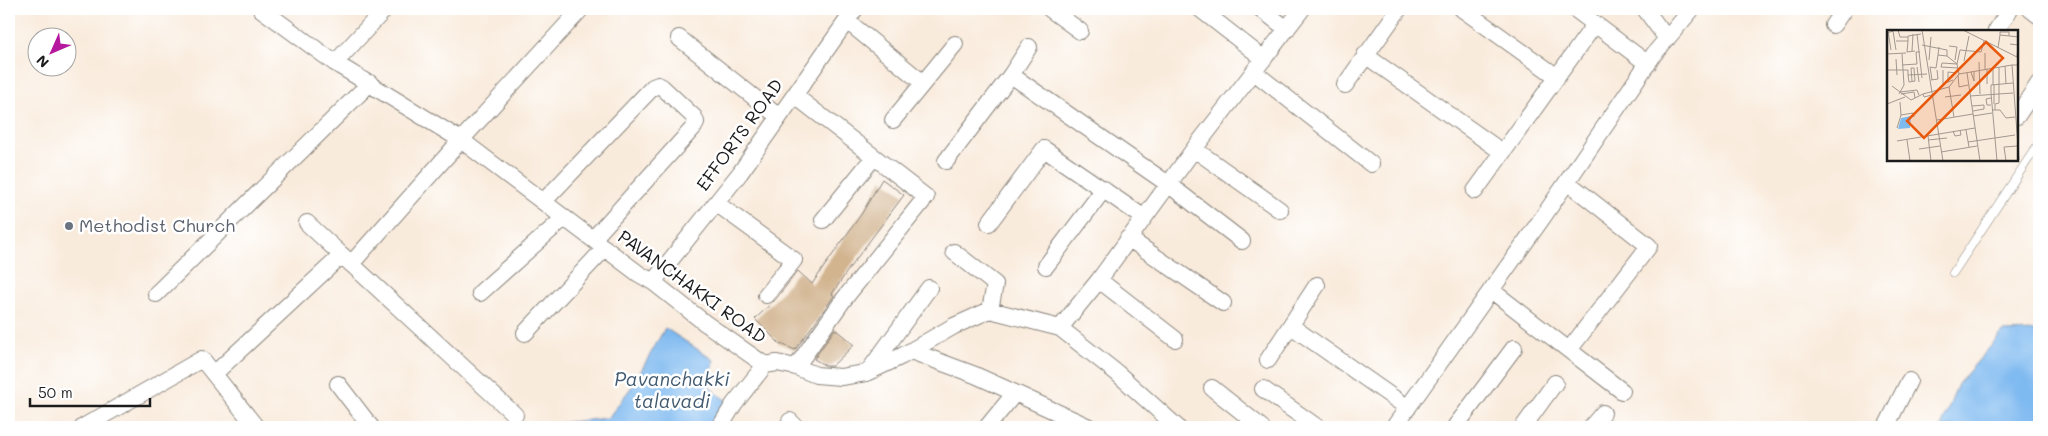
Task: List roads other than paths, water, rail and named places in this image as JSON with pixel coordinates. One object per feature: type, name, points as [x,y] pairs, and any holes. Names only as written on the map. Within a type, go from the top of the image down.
[{"type":"street","name":"PAVANCHAKKI ROAD","points":[[261,9],[335,62],[461,140],[639,274],[653,282],[705,323],[765,364],[777,363],[796,367],[816,375],[841,377],[866,373],[911,351],[954,326],[990,310]]},
{"type":"street","points":[[335,62],[385,9]]},
{"type":"street","points":[[214,374],[347,260],[461,140],[581,9]]},
{"type":"street","points":[[1050,9],[1080,31]]},
{"type":"street","points":[[1200,9],[1264,59]]},
{"type":"street","points":[[1261,9],[1287,29]]},
{"type":"street","points":[[1060,328],[1099,280],[1143,217],[1302,9]]},
{"type":"street","points":[[1345,85],[1399,9]]},
{"type":"street","points":[[1462,9],[1556,76]]},
{"type":"street","points":[[1575,9],[1648,64]]},
{"type":"street","points":[[1645,9],[1667,38]]},
{"type":"street","points":[[1394,427],[1648,64],[1692,9]]},
{"type":"street","points":[[1833,25],[1844,9]]},
{"type":"street","points":[[1997,30],[2010,9]]},
{"type":"street","points":[[2030,9],[2039,16]]},
{"type":"street","points":[[851,15],[923,83]]},
{"type":"street","name":"EFFORTS ROAD","points":[[653,282],[716,203],[851,15]]},
{"type":"street","points":[[1475,191],[1595,24]]},
{"type":"street","points":[[679,38],[779,117]]},
{"type":"street","points":[[893,120],[955,44]]},
{"type":"street","points":[[946,161],[1011,75],[1029,47]]},
{"type":"street","points":[[1365,55],[1502,152]]},
{"type":"street","points":[[1254,72],[1371,164]]},
{"type":"street","points":[[1011,75],[1168,184],[1242,241]]},
{"type":"street","points":[[2018,114],[2039,83]]},
{"type":"street","points":[[156,294],[370,84]]},
{"type":"street","points":[[525,333],[694,127],[696,122],[694,117],[662,87],[658,85],[653,87],[543,202]]},
{"type":"street","points":[[794,96],[926,197],[839,307],[796,367]]},
{"type":"street","points":[[989,223],[1044,149],[1143,217]]},
{"type":"street","points":[[1194,149],[1280,210]]},
{"type":"street","points":[[823,220],[874,157]]},
{"type":"street","points":[[1567,182],[1649,246],[1569,350]]},
{"type":"street","points":[[1046,266],[1104,189]]},
{"type":"street","points":[[716,203],[794,260],[766,295]]},
{"type":"street","points":[[480,293],[564,218]]},
{"type":"street","points":[[307,223],[516,415]]},
{"type":"street","points":[[1128,238],[1223,303]]},
{"type":"street","points":[[954,252],[995,284],[990,310],[1060,328],[1117,373],[1177,427]]},
{"type":"street","points":[[1099,280],[1175,339]]},
{"type":"street","points":[[1268,360],[1317,285]]},
{"type":"street","points":[[866,373],[929,288]]},
{"type":"street","points":[[1491,290],[1622,391]]},
{"type":"street","points":[[1292,326],[1408,408]]},
{"type":"street","points":[[1455,427],[1514,348]]},
{"type":"street","points":[[911,351],[975,375],[1089,427]]},
{"type":"street","points":[[84,427],[202,359],[256,427]]},
{"type":"street","points":[[720,427],[734,404],[765,364]]},
{"type":"street","points":[[1886,427],[1909,381]]},
{"type":"street","points":[[1523,427],[1555,382]]},
{"type":"street","points":[[338,384],[371,427]]},
{"type":"street","points":[[1212,388],[1261,427]]},
{"type":"street","points":[[1263,389],[1317,427]]},
{"type":"street","points":[[987,427],[1015,393]]},
{"type":"street","points":[[1591,427],[1603,413]]},
{"type":"lane","points":[[1953,273],[2039,143]]},
{"type":"water","name":"Pavanchakki talavadi","points":[[665,328],[714,360],[709,387],[728,402],[712,427],[560,427],[560,423],[608,418],[633,385]]},
{"type":"water","points":[[2039,331],[2039,427],[1941,427],[1958,384],[2003,332]]},
{"type":"place","name":"Methodist Church","points":[[69,226]]}]
